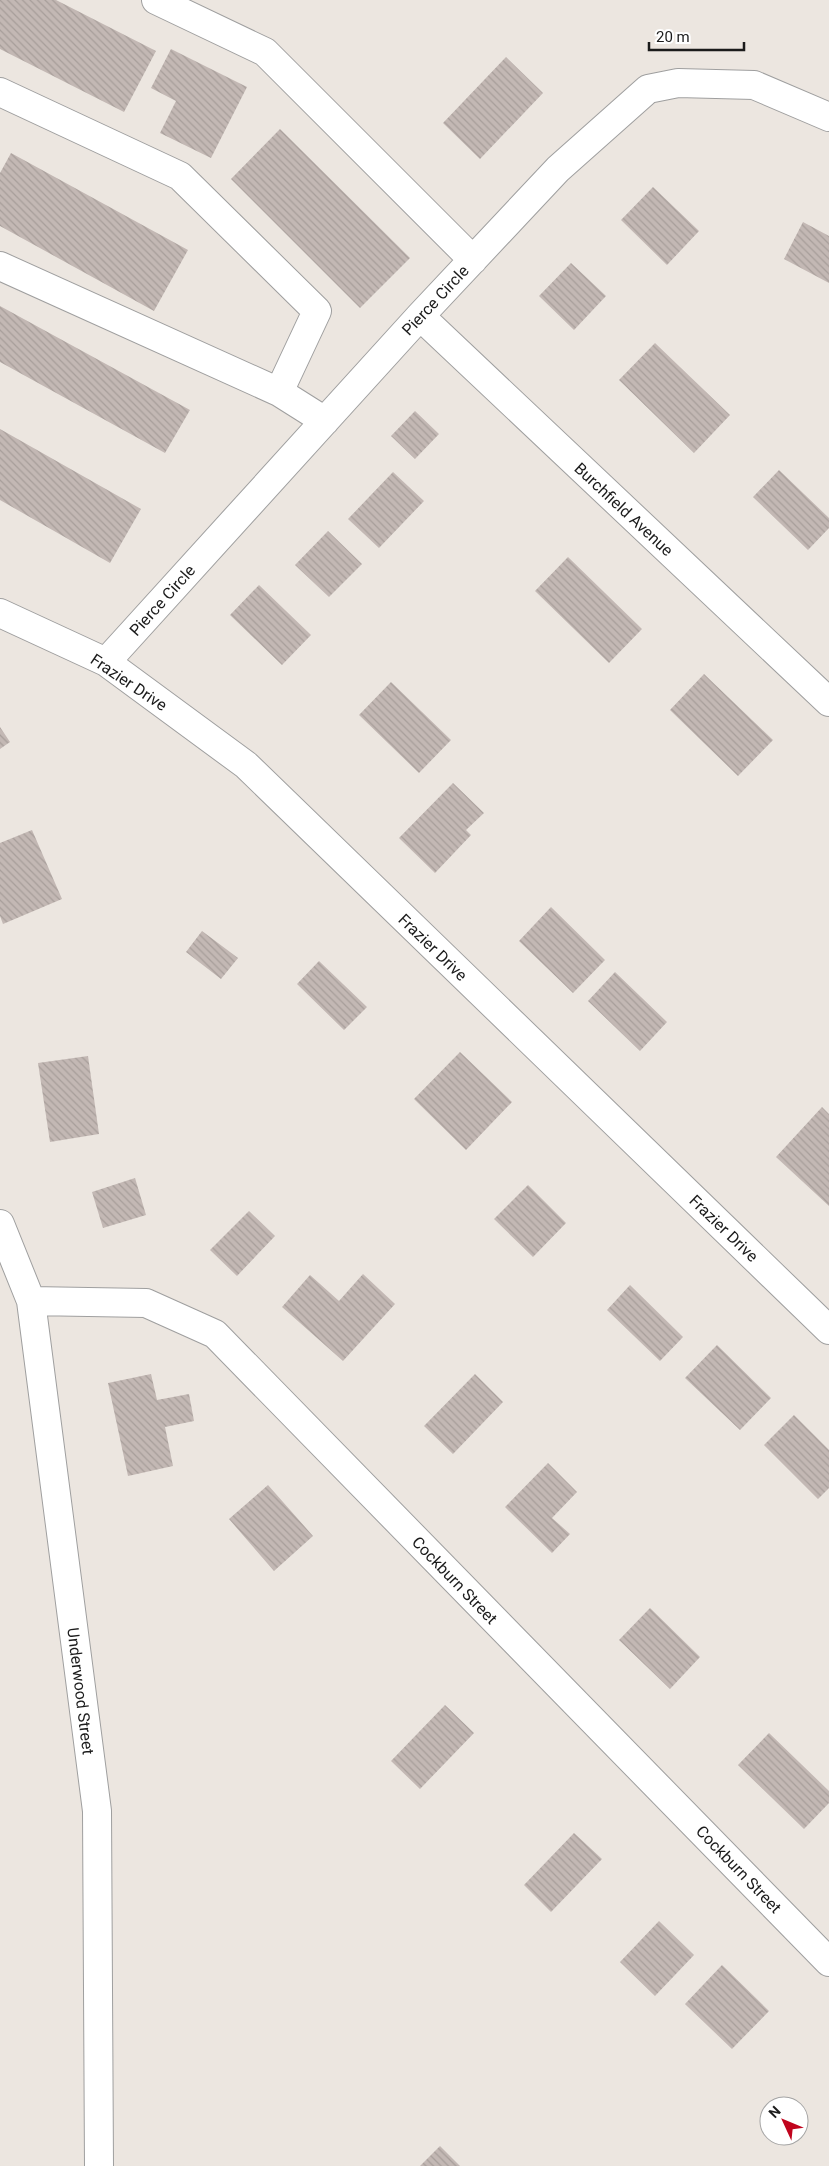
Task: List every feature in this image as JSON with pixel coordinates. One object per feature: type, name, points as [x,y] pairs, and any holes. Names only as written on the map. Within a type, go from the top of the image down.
[{"type":"street","points":[[156,0],[265,52],[473,260]]},
{"type":"street","name":"Pierce Circle","points":[[106,662],[420,316],[558,169],[648,89],[678,83],[754,85],[829,118]]},
{"type":"street","points":[[0,92],[180,176],[317,311],[279,392]]},
{"type":"street","points":[[0,266],[279,392],[325,421]]},
{"type":"street","name":"Burchfield Avenue","points":[[420,316],[829,702]]},
{"type":"street","name":"Frazier Drive","points":[[0,613],[106,662],[246,765],[829,1330]]},
{"type":"street","name":"Underwood Street","points":[[0,1224],[31,1301],[97,1811],[99,2166]]},
{"type":"street","name":"Cockburn Street","points":[[31,1301],[146,1303],[215,1334],[829,1962]]},
{"type":"building","points":[[0,0],[56,0],[156,51],[124,112],[0,49]]},
{"type":"building","points":[[171,49],[247,87],[211,158],[160,133],[176,101],[151,88]]},
{"type":"building","points":[[506,57],[543,93],[480,159],[443,123]]},
{"type":"building","points":[[280,129],[410,258],[360,308],[231,179]]},
{"type":"building","points":[[11,153],[188,250],[154,311],[0,226],[0,173]]},
{"type":"building","points":[[653,187],[699,231],[667,265],[621,220]]},
{"type":"building","points":[[803,222],[829,236],[829,283],[784,259]]},
{"type":"building","points":[[571,263],[606,296],[574,330],[539,296]]},
{"type":"building","points":[[0,306],[190,410],[165,453],[0,362]]},
{"type":"building","points":[[655,343],[730,415],[694,453],[619,380]]},
{"type":"building","points":[[415,411],[439,434],[415,459],[391,436]]},
{"type":"building","points":[[0,429],[141,509],[110,563],[0,500]]},
{"type":"building","points":[[779,470],[829,518],[829,528],[808,550],[753,497]]},
{"type":"building","points":[[393,472],[424,501],[379,548],[348,519]]},
{"type":"building","points":[[328,531],[362,564],[329,597],[295,565]]},
{"type":"building","points":[[568,557],[642,629],[609,663],[535,591]]},
{"type":"building","points":[[259,585],[311,635],[282,665],[230,615]]},
{"type":"building","points":[[704,674],[773,740],[738,776],[670,710]]},
{"type":"building","points":[[391,682],[451,740],[419,773],[359,715]]},
{"type":"building","points":[[0,727],[10,742],[0,749]]},
{"type":"building","points":[[453,783],[484,813],[466,830],[471,835],[435,873],[399,838]]},
{"type":"building","points":[[32,830],[62,899],[3,924],[0,916],[0,843]]},
{"type":"building","points":[[551,907],[605,960],[573,993],[519,941]]},
{"type":"building","points":[[202,931],[238,958],[221,979],[186,952]]},
{"type":"building","points":[[319,961],[367,1007],[344,1030],[297,984]]},
{"type":"building","points":[[615,972],[667,1022],[640,1051],[588,1001]]},
{"type":"building","points":[[460,1052],[512,1102],[466,1150],[414,1099]]},
{"type":"building","points":[[88,1056],[99,1134],[50,1142],[38,1063]]},
{"type":"building","points":[[822,1107],[829,1114],[829,1206],[776,1157]]},
{"type":"building","points":[[135,1178],[146,1215],[103,1228],[92,1192]]},
{"type":"building","points":[[528,1185],[566,1223],[533,1257],[494,1219]]},
{"type":"building","points":[[249,1211],[275,1236],[237,1276],[210,1250]]},
{"type":"building","points":[[363,1274],[395,1304],[343,1361],[282,1307],[310,1275],[339,1301]]},
{"type":"building","points":[[630,1285],[683,1337],[660,1361],[607,1310]]},
{"type":"building","points":[[717,1345],[771,1398],[740,1430],[685,1378]]},
{"type":"building","points":[[151,1374],[157,1400],[189,1394],[194,1421],[165,1427],[173,1466],[128,1476],[108,1383]]},
{"type":"building","points":[[475,1374],[503,1402],[453,1454],[424,1426]]},
{"type":"building","points":[[794,1415],[829,1450],[829,1488],[818,1499],[764,1445]]},
{"type":"building","points":[[548,1463],[577,1492],[552,1518],[570,1534],[552,1553],[505,1507]]},
{"type":"building","points":[[268,1485],[313,1536],[274,1571],[229,1519]]},
{"type":"building","points":[[650,1608],[700,1657],[670,1689],[619,1640]]},
{"type":"building","points":[[445,1705],[474,1733],[420,1789],[391,1761]]},
{"type":"building","points":[[769,1733],[829,1791],[829,1803],[804,1829],[738,1765]]},
{"type":"building","points":[[574,1833],[602,1859],[551,1912],[524,1885]]},
{"type":"building","points":[[659,1921],[694,1955],[655,1996],[620,1962]]},
{"type":"building","points":[[722,1965],[769,2011],[732,2049],[685,2004]]},
{"type":"building","points":[[440,2146],[460,2166],[420,2166]]}]
